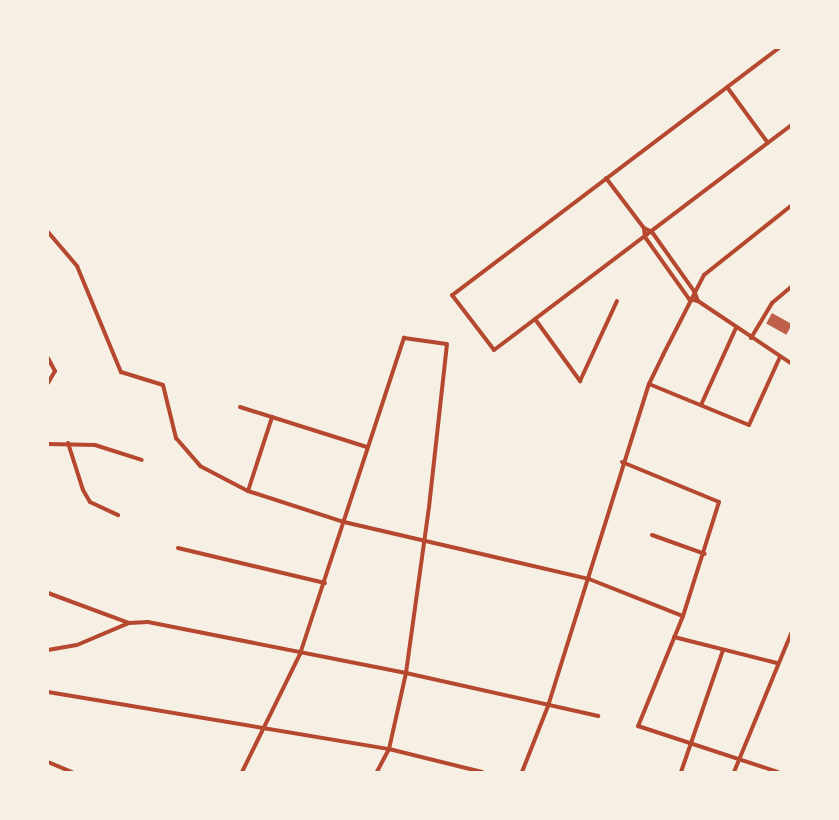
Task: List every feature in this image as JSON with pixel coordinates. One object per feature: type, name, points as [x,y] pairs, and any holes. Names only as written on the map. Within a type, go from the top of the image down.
[{"type":"street","points":[[778,48],[452,295],[494,350],[792,125]]},
{"type":"street","points":[[727,87],[768,143]]},
{"type":"street","points":[[606,178],[644,228],[652,232],[694,290],[698,301]]},
{"type":"street","points":[[522,772],[548,706],[589,579],[622,462],[649,384],[689,299],[708,270],[792,205]]},
{"type":"street","points":[[644,228],[645,237],[689,299],[698,301],[792,364]]},
{"type":"street","points":[[48,232],[77,266],[121,372],[163,385],[176,438],[186,453],[200,466],[248,491],[344,522],[589,579],[684,616]]},
{"type":"street","points":[[665,265],[672,260]]},
{"type":"street","points":[[751,338],[772,303],[792,286]]},
{"type":"street","points":[[535,319],[580,381],[618,301]]},
{"type":"street","points":[[701,405],[736,328]]},
{"type":"street","points":[[242,772],[300,654],[404,338],[447,344],[425,540],[406,673],[389,749],[377,772]]},
{"type":"street","points":[[649,384],[749,425],[780,357]]},
{"type":"street","points":[[48,358],[55,371],[48,383]]},
{"type":"street","points":[[240,406],[367,447]]},
{"type":"street","points":[[248,491],[272,417]]},
{"type":"street","points":[[48,444],[95,445],[142,460]]},
{"type":"street","points":[[68,444],[90,502],[118,516]]},
{"type":"street","points":[[622,462],[719,502],[705,554],[684,616],[638,726],[778,772]]},
{"type":"street","points":[[652,535],[705,554]]},
{"type":"street","points":[[178,548],[324,583]]},
{"type":"street","points":[[48,593],[129,623]]},
{"type":"street","points":[[48,650],[77,645],[129,623],[148,622],[300,654],[406,673],[598,716]]},
{"type":"street","points":[[734,772],[777,663],[792,631]]},
{"type":"street","points":[[674,637],[777,663]]},
{"type":"street","points":[[680,772],[723,650]]},
{"type":"street","points":[[48,692],[264,730],[389,749],[482,772]]},
{"type":"street","points":[[48,762],[72,772]]},
{"type":"building","points":[[772,313],[792,324],[786,335],[766,323]]}]
